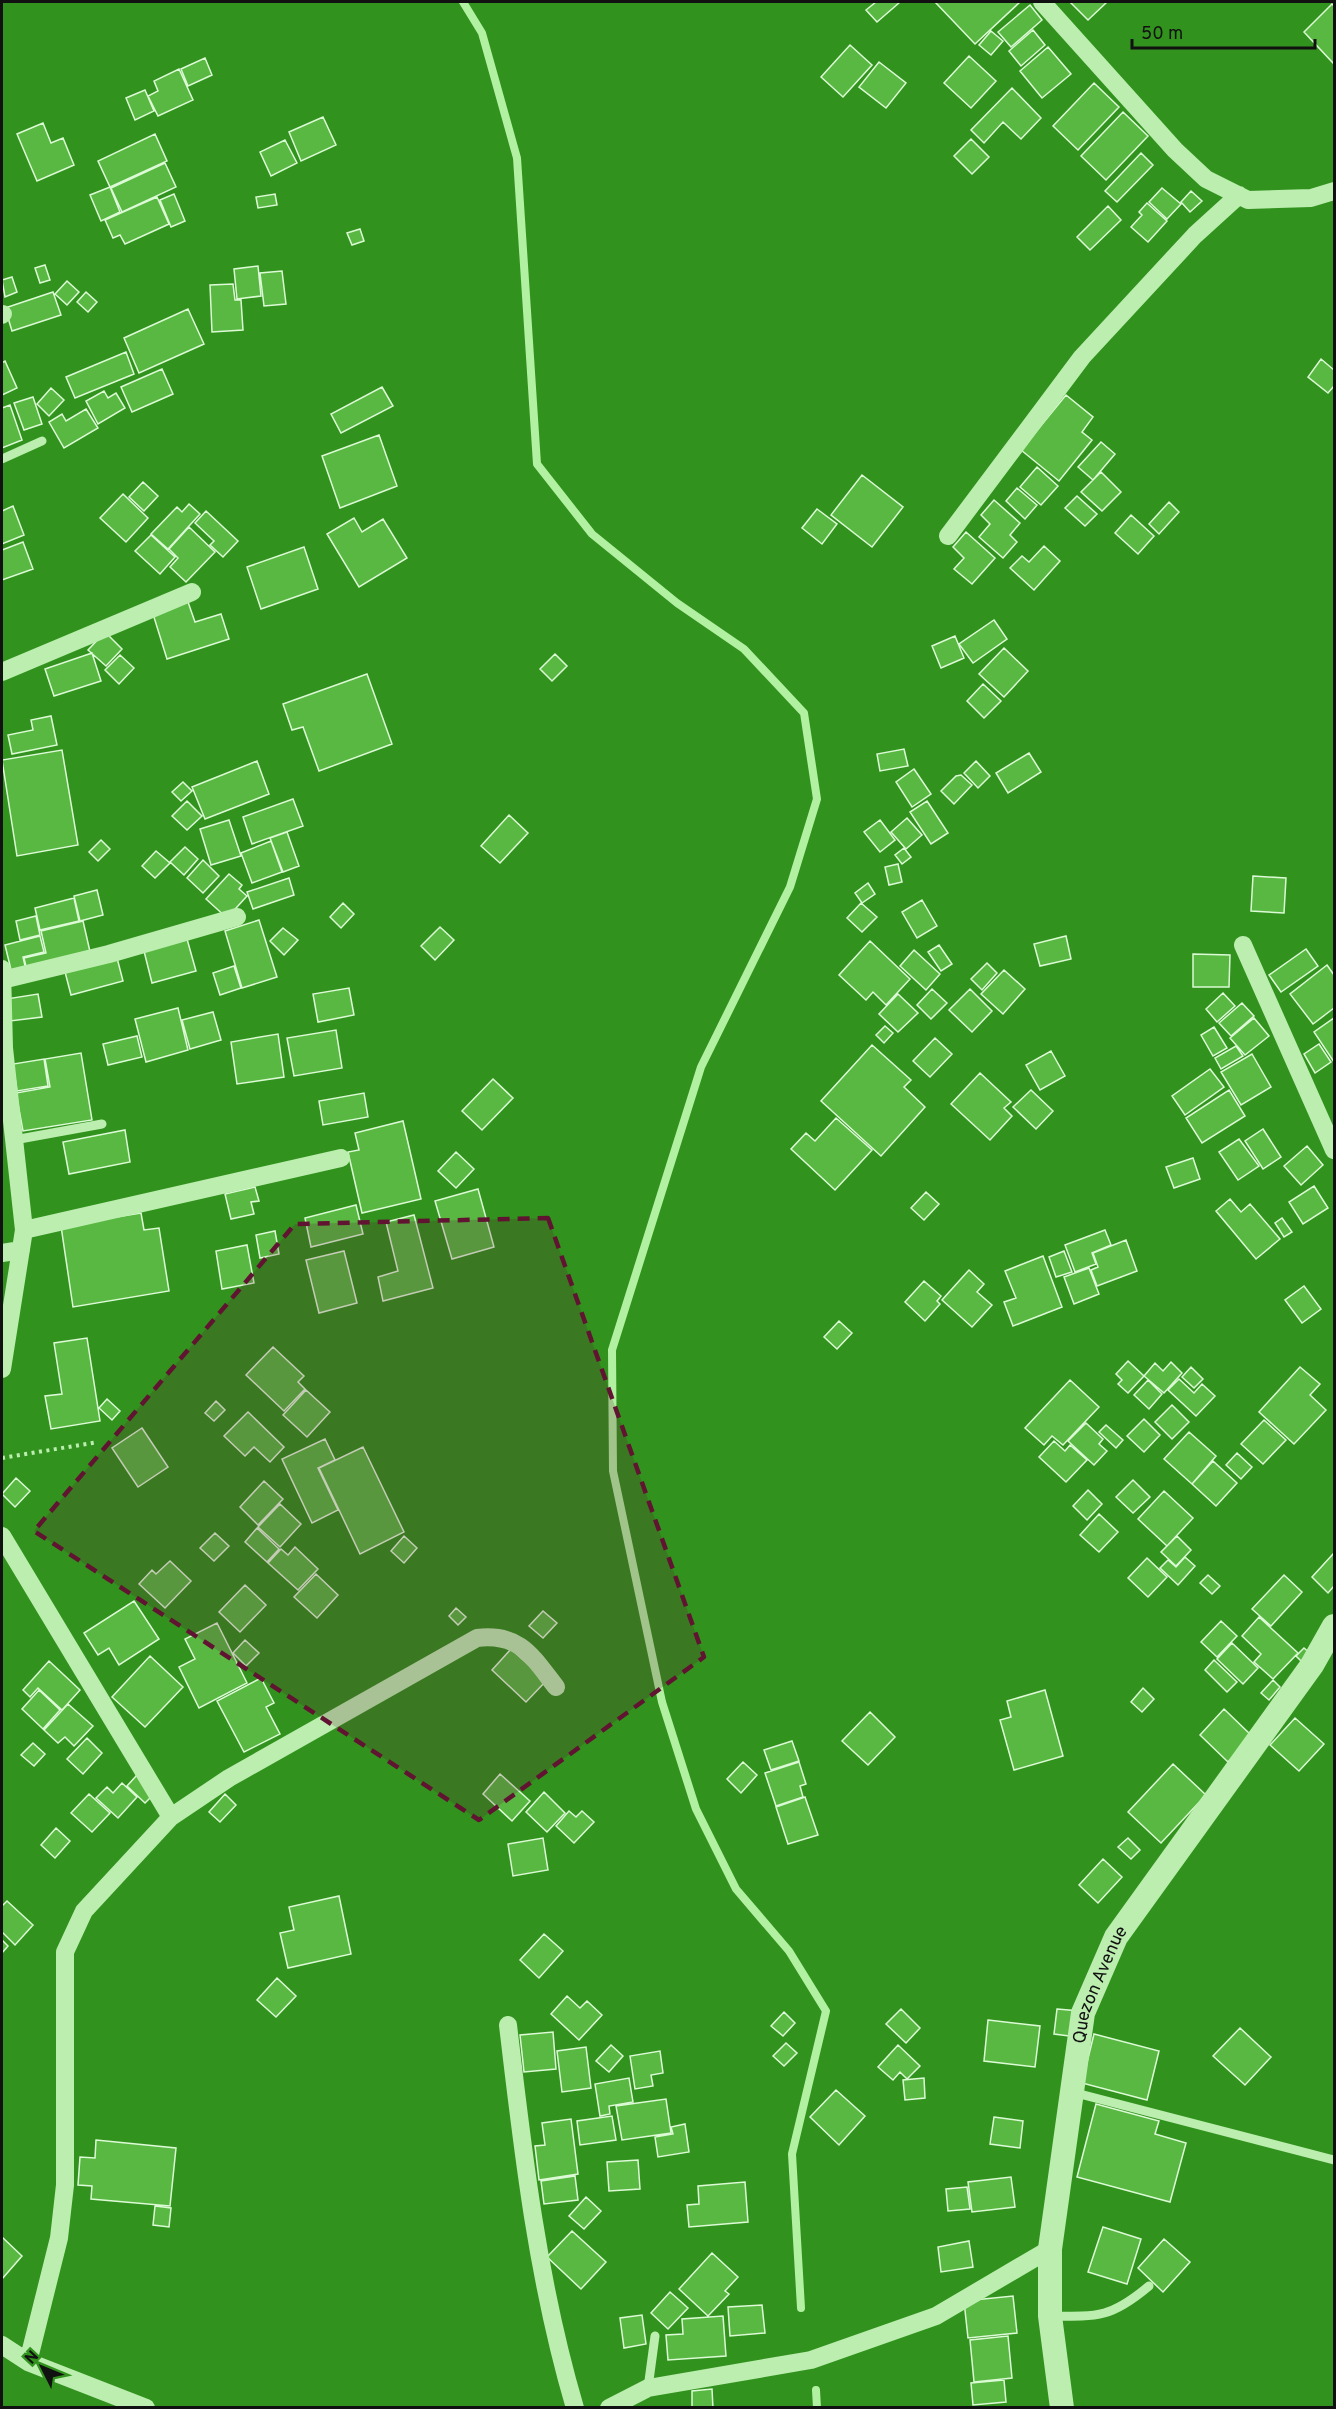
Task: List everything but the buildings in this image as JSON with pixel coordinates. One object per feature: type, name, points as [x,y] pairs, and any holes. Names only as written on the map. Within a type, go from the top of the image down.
[{"type":"street","points":[[1042,2],[1175,150],[1206,179],[1248,200],[1311,198],[1335,191]]},
{"type":"street","points":[[948,536],[1082,357],[1195,235],[1239,195]]},
{"type":"street","points":[[2,672],[192,592]]},
{"type":"street","points":[[2,980],[109,954],[237,917]]},
{"type":"street","points":[[1243,945],[1335,1150]]},
{"type":"street","points":[[2,969],[4,1048],[24,1230],[2,1369]]},
{"type":"street","points":[[24,1230],[341,1158]]},
{"type":"street","points":[[2,1253],[21,1250]]},
{"type":"street","points":[[2,1536],[171,1817]]},
{"type":"street","name":"Quezon Avenue","points":[[1062,2408],[1050,2316],[1050,2249],[1083,2013],[1116,1937],[1312,1665],[1335,1626]]},
{"type":"street","points":[[28,2362],[59,2238],[65,2185],[64,1952],[84,1911],[171,1817],[229,1779],[477,1638],[496,1636],[518,1644],[535,1659],[556,1688]]},
{"type":"street","points":[[508,2025],[525,2173],[555,2341],[575,2408]]},
{"type":"street","points":[[609,2408],[648,2388],[811,2360],[936,2316],[1050,2249]]},
{"type":"street","points":[[2,2345],[28,2362],[146,2408]]},
{"type":"lane","points":[[2,459],[42,441]]},
{"type":"lane","points":[[14,1140],[102,1124]]},
{"type":"lane","points":[[1072,2092],[1335,2160]]},
{"type":"lane","points":[[1050,2316],[1089,2317],[1110,2313],[1127,2305],[1149,2286]]},
{"type":"lane","points":[[648,2388],[655,2336]]},
{"type":"path","points":[[2,1458],[98,1442]]},
{"type":"highlighted area","points":[[548,1218],[704,1657],[479,1820],[34,1531],[295,1224]]},
{"type":"waterway","points":[[463,2],[482,33],[517,158],[537,464],[592,534],[677,603],[744,649],[804,713],[817,799],[790,887],[701,1067],[612,1350],[613,1471],[662,1702],[696,1809],[736,1889],[789,1951],[826,2011],[792,2154],[801,2308]]},
{"type":"waterway","points":[[816,2390],[817,2408]]}]
